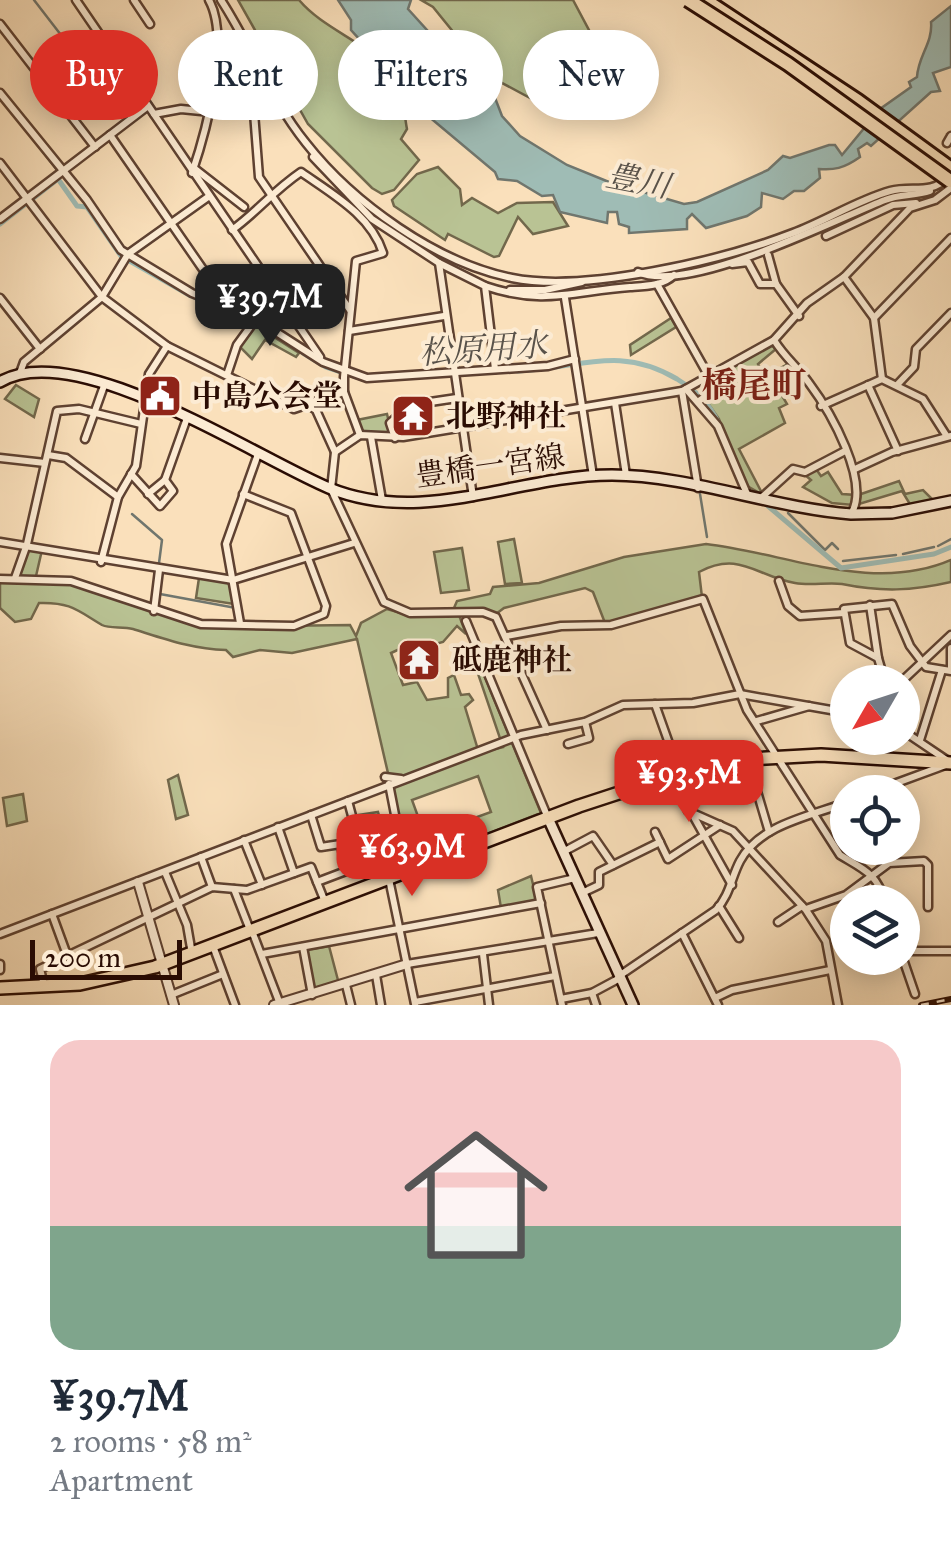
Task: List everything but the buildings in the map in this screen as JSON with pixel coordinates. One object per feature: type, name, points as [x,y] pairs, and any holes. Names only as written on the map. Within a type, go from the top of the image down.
[{"type":"highway","points":[[688,0],[788,64],[951,188]]},
{"type":"highway","points":[[704,0],[858,101],[951,171]]},
{"type":"highway","points":[[0,988],[100,981],[162,965],[670,775],[776,757],[848,755],[951,763]]},
{"type":"main road","name":"豊橋一宮線","points":[[20,372],[106,382],[146,397],[331,489],[382,502],[424,504],[593,476],[626,476],[851,514],[903,511],[951,501]]},
{"type":"main road","points":[[0,382],[20,372]]},
{"type":"main road","points":[[548,818],[632,1005]]},
{"type":"street","points":[[76,0],[96,30]]},
{"type":"street","points":[[134,0],[150,24]]},
{"type":"street","points":[[209,0],[218,19],[217,30]]},
{"type":"street","points":[[221,0],[327,173],[397,236],[439,264],[500,291],[565,298],[657,284],[675,274],[792,242],[890,198],[934,188],[951,171]]},
{"type":"street","points":[[0,24],[95,147]]},
{"type":"street","points":[[0,93],[128,254],[192,292],[256,319],[345,374],[373,378],[548,366],[574,360]]},
{"type":"street","points":[[0,219],[130,120]]},
{"type":"street","points":[[158,120],[323,362]]},
{"type":"street","points":[[193,171],[208,120]]},
{"type":"street","points":[[255,120],[259,177],[350,311]]},
{"type":"street","points":[[110,135],[230,308]]},
{"type":"street","points":[[306,144],[384,215],[452,256],[514,278],[584,278],[636,272],[760,244],[892,190],[934,188]]},
{"type":"street","points":[[0,163],[102,296],[167,346],[294,408],[344,392]]},
{"type":"street","points":[[193,171],[244,206]]},
{"type":"street","points":[[232,230],[253,215],[269,194],[300,172],[359,214],[378,239],[383,253],[356,261],[350,311],[344,392],[360,436]]},
{"type":"street","points":[[334,452],[360,436],[395,438],[684,390],[774,340],[810,300],[844,277],[910,208],[951,188]]},
{"type":"street","points":[[20,372],[24,362],[102,296],[128,254],[208,197]]},
{"type":"street","points":[[826,236],[893,205],[916,203]]},
{"type":"street","points":[[378,239],[397,236]]},
{"type":"street","points":[[874,318],[951,238]]},
{"type":"street","points":[[768,255],[776,284],[799,316]]},
{"type":"street","points":[[716,264],[748,262],[760,284],[776,284]]},
{"type":"street","points":[[439,264],[473,497]]},
{"type":"street","points":[[636,272],[675,274]]},
{"type":"street","points":[[844,277],[874,318],[882,379]]},
{"type":"street","points":[[500,291],[553,289],[584,278]]},
{"type":"street","points":[[657,284],[716,392],[699,401]]},
{"type":"street","points":[[485,286],[495,369]]},
{"type":"street","points":[[0,298],[40,350]]},
{"type":"street","points":[[565,298],[593,476]]},
{"type":"street","points":[[897,385],[914,366],[916,350],[951,313]]},
{"type":"street","points":[[349,331],[444,316]]},
{"type":"street","points":[[228,375],[237,346],[256,319]]},
{"type":"street","points":[[774,340],[790,365],[813,387],[855,469],[859,494],[851,514]]},
{"type":"street","points":[[101,562],[118,498],[131,474],[149,374],[167,346]]},
{"type":"street","points":[[821,406],[882,379],[923,399],[949,435],[855,469]]},
{"type":"street","points":[[85,440],[106,382]]},
{"type":"street","points":[[868,384],[898,451]]},
{"type":"street","points":[[684,390],[699,401],[718,426],[740,486],[755,499],[792,469],[805,472],[845,451]]},
{"type":"street","points":[[684,390],[698,488]]},
{"type":"street","points":[[395,438],[390,423],[410,405],[457,398]]},
{"type":"street","points":[[614,402],[626,476]]},
{"type":"street","points":[[307,404],[316,410],[334,452],[331,489],[376,592],[387,605],[410,613],[490,614],[500,620],[547,730]]},
{"type":"street","points":[[14,578],[27,544],[56,411],[70,408],[141,424]]},
{"type":"street","points":[[148,494],[165,480],[188,418]]},
{"type":"street","points":[[371,437],[382,502]]},
{"type":"street","points":[[240,624],[226,544],[258,454]]},
{"type":"street","points":[[0,458],[66,458],[118,498]]},
{"type":"street","points":[[131,474],[160,506],[174,491],[165,480]]},
{"type":"street","points":[[0,580],[71,581],[201,624],[294,626],[324,614],[326,606],[291,512],[243,494]]},
{"type":"street","points":[[0,542],[27,544],[101,562],[233,580],[354,543]]},
{"type":"street","points":[[154,611],[159,570]]},
{"type":"street","points":[[780,581],[788,606],[800,616],[844,613]]},
{"type":"street","points":[[507,636],[561,626],[611,625],[703,599],[740,694],[776,757],[840,855],[860,862],[877,885]]},
{"type":"street","points":[[878,658],[850,643],[844,609],[892,604],[910,646],[923,663],[948,670]]},
{"type":"street","points":[[870,605],[880,665]]},
{"type":"street","points":[[466,621],[548,818]]},
{"type":"street","points":[[920,666],[951,635]]},
{"type":"street","points":[[941,645],[948,659]]},
{"type":"street","points":[[951,648],[948,670],[920,740],[951,763]]},
{"type":"street","points":[[0,929],[166,872],[387,781],[515,738],[585,722],[623,705],[740,694],[830,709]]},
{"type":"street","points":[[655,704],[672,749],[662,764],[732,885]]},
{"type":"street","points":[[757,721],[810,706]]},
{"type":"street","points":[[568,744],[588,738],[585,722]]},
{"type":"street","points":[[918,775],[951,763]]},
{"type":"street","points":[[387,781],[406,872]]},
{"type":"street","points":[[756,788],[770,832]]},
{"type":"street","points":[[348,800],[363,858],[400,844]]},
{"type":"street","points":[[575,878],[538,887],[562,1002],[592,993],[620,977],[719,906],[749,849],[770,832],[830,809]]},
{"type":"street","points":[[682,933],[717,1003],[752,985],[830,970],[826,941],[804,908],[722,825],[688,811]]},
{"type":"street","points":[[311,814],[321,847],[360,841]]},
{"type":"street","points":[[655,832],[668,860],[722,825]]},
{"type":"street","points":[[278,827],[295,873]]},
{"type":"street","points":[[563,852],[593,836],[614,865]]},
{"type":"street","points":[[244,840],[262,885]]},
{"type":"street","points":[[582,893],[599,885],[599,872],[660,842]]},
{"type":"street","points":[[317,882],[346,871],[340,845]]},
{"type":"street","points":[[201,857],[212,887]]},
{"type":"street","points":[[778,922],[804,908],[846,895],[889,863],[924,861],[928,865],[928,907]]},
{"type":"street","points":[[44,987],[40,970],[212,887],[262,885],[311,868],[325,903]]},
{"type":"street","points":[[166,872],[187,926],[192,954]]},
{"type":"street","points":[[389,879],[415,1004],[555,976]]},
{"type":"street","points":[[138,882],[172,1000],[223,974]]},
{"type":"street","points":[[234,889],[262,954],[278,1005],[407,964],[598,932]]},
{"type":"street","points":[[262,954],[541,903]]},
{"type":"street","points":[[719,906],[739,938]]},
{"type":"street","points":[[52,914],[68,955]]},
{"type":"street","points":[[212,946],[235,1005]]},
{"type":"street","points":[[303,947],[312,996]]},
{"type":"street","points":[[920,953],[951,951]]},
{"type":"street","points":[[482,954],[489,1005]]},
{"type":"street","points":[[376,974],[382,1005]]},
{"type":"street","points":[[831,975],[838,1005]]},
{"type":"street","points":[[909,975],[915,994]]},
{"type":"street","points":[[346,984],[351,1005]]},
{"type":"street","points":[[592,993],[596,1005]]},
{"type":"green space","points":[[238,0],[299,0],[338,31],[338,120],[406,120],[407,129],[401,139],[419,160],[394,190],[382,194],[372,188],[306,120],[318,120],[318,30],[255,30]]},
{"type":"green space","points":[[421,0],[573,0],[589,30],[523,30],[523,94],[503,83],[503,30],[452,30],[433,7]]},
{"type":"green space","points":[[438,167],[460,189],[462,205],[472,198],[498,213],[517,203],[553,202],[568,226],[533,234],[518,217],[499,256],[494,257],[448,234],[445,240],[394,206],[392,200],[417,174]]},
{"type":"green space","points":[[671,318],[676,327],[631,355],[630,345]]},
{"type":"green space","points":[[255,325],[299,353],[296,357],[265,340],[252,359],[239,346]]},
{"type":"green space","points":[[770,344],[776,349],[758,364],[762,372],[752,377],[760,389],[778,379],[775,371],[786,365],[792,380],[778,389],[787,404],[779,408],[785,423],[739,449],[763,495],[742,483],[719,419],[705,399],[716,392],[711,378]]},
{"type":"green space","points":[[16,385],[39,399],[34,417],[5,399]]},
{"type":"green space","points":[[387,414],[392,435],[363,433],[357,420]]},
{"type":"green space","points":[[816,469],[821,476],[828,472],[842,494],[856,495],[853,505],[832,503],[803,487],[811,480],[804,474]]},
{"type":"green space","points":[[899,481],[905,494],[923,490],[935,502],[911,506],[902,491],[859,504],[861,494]]},
{"type":"green space","points":[[514,539],[522,583],[505,584],[498,542]]},
{"type":"green space","points":[[706,544],[860,572],[891,573],[951,560],[951,582],[896,589],[801,584],[726,564],[699,572],[702,597],[605,623],[593,592],[585,588],[504,608],[496,614],[454,608],[457,601],[490,594],[493,587],[539,583],[624,557]]},
{"type":"green space","points":[[29,547],[42,550],[36,576],[19,577]]},
{"type":"green space","points":[[462,548],[469,590],[441,593],[434,552]]},
{"type":"green space","points":[[199,578],[231,583],[234,604],[196,598]]},
{"type":"green space","points":[[0,582],[67,583],[202,627],[350,625],[356,636],[361,623],[387,609],[404,614],[459,615],[466,634],[457,626],[443,642],[424,647],[417,641],[391,653],[403,685],[417,682],[427,700],[448,697],[448,678],[454,675],[461,695],[469,694],[473,700],[465,707],[479,753],[503,747],[471,653],[464,649],[472,646],[541,813],[409,864],[357,639],[292,653],[260,650],[233,657],[226,650],[190,646],[129,628],[105,626],[58,604],[39,603],[31,619],[15,622],[0,608]],"holes":[[[478,776],[491,812],[425,836],[412,800]]]},
{"type":"green space","points":[[178,775],[188,815],[176,819],[168,780]]},
{"type":"green space","points":[[23,794],[27,821],[7,826],[3,798]]},
{"type":"green space","points":[[378,812],[381,822],[391,819],[396,841],[364,853],[352,816]]},
{"type":"green space","points":[[531,876],[537,901],[501,908],[498,890]]},
{"type":"green space","points":[[329,946],[339,984],[313,991],[306,950]]},
{"type":"water","points":[[338,0],[411,0],[408,9],[427,30],[351,30],[351,20]]},
{"type":"water","points":[[951,6],[951,67],[933,73],[940,91],[931,92],[871,146],[867,143],[858,149],[860,157],[854,161],[839,168],[819,169],[820,178],[804,191],[794,191],[783,199],[762,193],[761,207],[747,216],[706,228],[692,214],[687,219],[687,229],[629,233],[629,227],[619,224],[617,212],[608,212],[607,223],[560,212],[553,195],[542,196],[517,181],[498,179],[495,172],[433,120],[503,117],[520,136],[567,165],[684,204],[697,202],[768,170],[783,156],[790,158],[829,145],[835,145],[842,155],[880,109],[911,87],[909,82],[917,77],[931,22]]},
{"type":"waterway","points":[[34,0],[57,30]]},
{"type":"waterway","name":"松原用水","points":[[22,125],[57,170]]},
{"type":"waterway","name":"松原用水","points":[[0,224],[58,179],[77,206],[87,207],[121,256],[191,296],[238,315]]},
{"type":"waterway","name":"松原用水","points":[[303,353],[326,367],[366,380]]},
{"type":"waterway","name":"松原用水","points":[[517,371],[598,361],[636,363],[690,388],[706,403],[719,424]]},
{"type":"waterway","points":[[700,494],[707,537]]},
{"type":"waterway","name":"松原用水","points":[[762,501],[841,568],[934,554],[951,547]]},
{"type":"waterway","points":[[788,513],[825,550],[832,543],[838,549]]},
{"type":"waterway","points":[[132,514],[162,540],[159,563]]},
{"type":"waterway","points":[[938,546],[951,539]]},
{"type":"waterway","points":[[903,554],[934,547]]},
{"type":"waterway","points":[[843,561],[896,555]]},
{"type":"waterway","points":[[160,594],[236,608]]},
{"type":"railway","points":[[921,1005],[951,999]]},
{"type":"place","name":"中島公会堂","points":[[160,396]]},
{"type":"place","name":"北野神社","points":[[413,416]]},
{"type":"place","name":"砥鹿神社","points":[[419,660]]},
{"type":"district","name":"橋尾町","points":[[754,385]]},
{"type":"water label","name":"豊川","points":[[638,181]]}]
